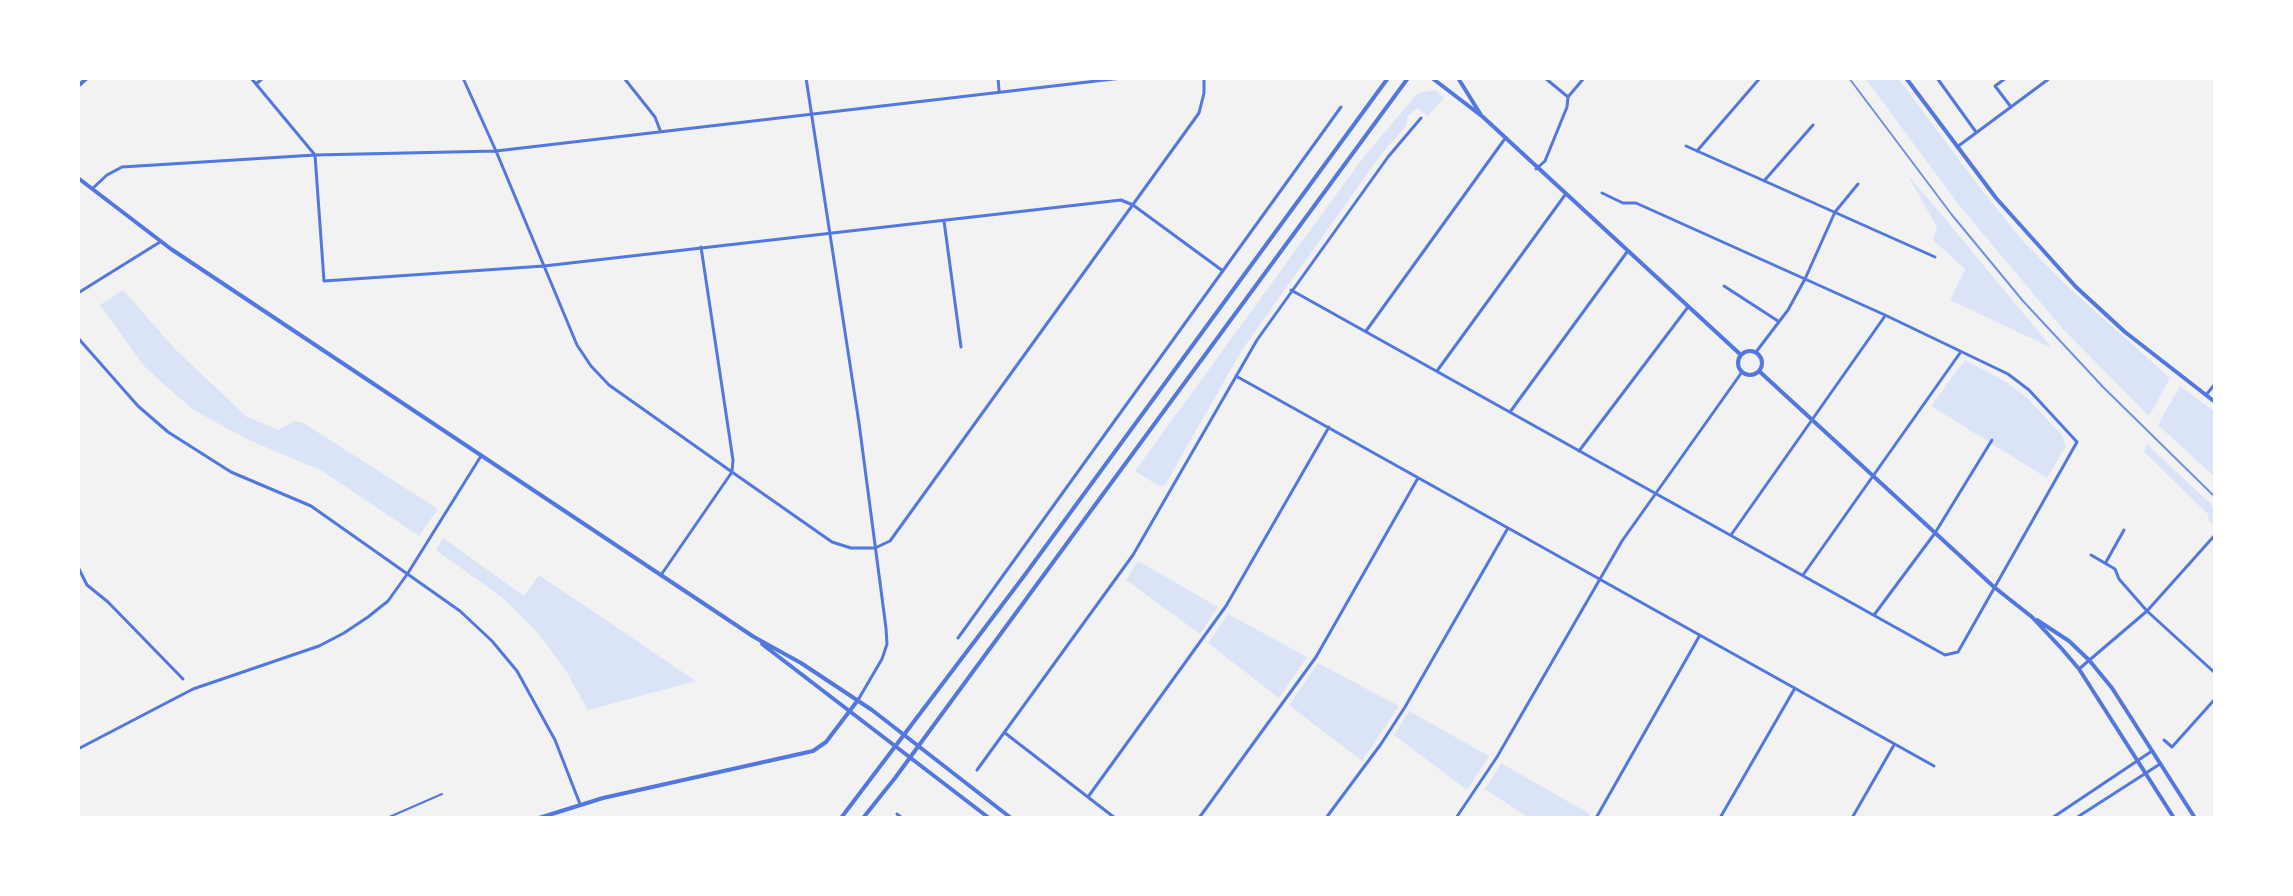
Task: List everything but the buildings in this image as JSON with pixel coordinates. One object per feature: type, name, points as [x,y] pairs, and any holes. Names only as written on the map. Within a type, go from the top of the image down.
[{"type":"street","points":[[78,86],[87,78]]},
{"type":"street","points":[[251,78],[315,155],[324,281],[544,266],[1121,200],[1133,205],[1223,271]]},
{"type":"street","points":[[256,84],[263,78]]},
{"type":"street","points":[[463,78],[577,345],[591,366],[609,385],[732,472],[832,542],[851,548],[875,548],[890,541],[1199,113],[1204,78]]},
{"type":"street","points":[[624,78],[655,117],[660,130]]},
{"type":"street","points":[[539,818],[580,804],[681,779],[799,756],[826,742],[850,712],[882,659],[887,644],[875,548],[806,78]]},
{"type":"street","points":[[998,78],[1000,91]]},
{"type":"street","points":[[92,189],[107,175],[122,167],[315,155],[496,151],[1122,78]]},
{"type":"street","points":[[841,818],[1024,576],[1388,78]]},
{"type":"street","points":[[863,818],[1408,78]]},
{"type":"street","points":[[1432,78],[1483,117]]},
{"type":"street","points":[[1458,78],[1483,117],[1504,140],[1741,355]]},
{"type":"street","points":[[1545,78],[1568,97]]},
{"type":"street","points":[[1536,169],[1545,161],[1567,107],[1568,97],[1584,78]]},
{"type":"street","points":[[1697,151],[1760,78]]},
{"type":"street","points":[[1906,78],[2014,221],[2076,287],[2125,332],[2215,402]]},
{"type":"street","points":[[1937,78],[1976,132]]},
{"type":"street","points":[[2006,78],[1995,86],[2011,107]]},
{"type":"street","points":[[1957,147],[2050,78]]},
{"type":"street","points":[[958,638],[1341,107]]},
{"type":"street","points":[[977,770],[1133,555],[1257,340],[1291,290],[1388,157],[1421,118]]},
{"type":"street","points":[[1764,181],[1813,125]]},
{"type":"street","points":[[1366,331],[1504,140]]},
{"type":"street","points":[[1686,146],[1935,257]]},
{"type":"street","points":[[78,178],[160,242],[754,637],[989,818]]},
{"type":"street","points":[[1756,352],[1805,279],[1835,212],[1858,184]]},
{"type":"street","points":[[1291,290],[1945,655],[1958,652],[2077,442],[2029,390],[2008,374],[1636,203],[1623,203],[1602,193]]},
{"type":"street","points":[[1437,371],[1565,195]]},
{"type":"street","points":[[944,221],[961,347]]},
{"type":"street","points":[[78,293],[160,242]]},
{"type":"street","points":[[661,575],[732,472],[733,460],[701,247]]},
{"type":"street","points":[[1510,412],[1627,252]]},
{"type":"street","points":[[1724,286],[1779,322]]},
{"type":"street","points":[[1579,451],[1688,307]]},
{"type":"street","points":[[1731,535],[1885,315]]},
{"type":"street","points":[[78,338],[138,406],[168,432],[231,472],[311,506],[460,611],[492,641],[517,671],[555,740],[580,804]]},
{"type":"street","points":[[1748,351],[1756,352],[1762,360],[1759,371],[1751,375],[1742,372],[1738,362],[1741,355],[1748,351]]},
{"type":"street","points":[[1803,575],[1961,352]]},
{"type":"street","points":[[1759,371],[1994,587],[2032,617],[2055,630],[2089,660],[2112,688],[2195,818]]},
{"type":"street","points":[[1456,818],[1497,757],[1599,579],[1742,372]]},
{"type":"street","points":[[1236,376],[1934,766]]},
{"type":"street","points":[[2206,395],[2215,384]]},
{"type":"street","points":[[1088,797],[1226,606],[1329,427]]},
{"type":"street","points":[[1874,615],[1935,533],[1992,440]]},
{"type":"street","points":[[78,749],[193,689],[340,636],[388,601],[481,456]]},
{"type":"street","points":[[1199,818],[1316,657],[1418,478]]},
{"type":"street","points":[[1326,818],[1405,707],[1508,528]]},
{"type":"street","points":[[2105,563],[2124,530]]},
{"type":"street","points":[[2079,669],[2147,611],[2215,535]]},
{"type":"street","points":[[2091,555],[2115,569],[2119,579],[2147,611],[2215,673]]},
{"type":"street","points":[[78,567],[87,585],[108,602],[183,679]]},
{"type":"street","points":[[2032,617],[2079,669],[2174,818]]},
{"type":"street","points":[[1596,818],[1700,635]]},
{"type":"street","points":[[754,637],[858,700],[1009,817]]},
{"type":"street","points":[[1720,818],[1795,688]]},
{"type":"street","points":[[2164,740],[2172,747],[2215,699]]},
{"type":"street","points":[[1005,733],[1115,818]]},
{"type":"street","points":[[1852,818],[1895,744]]},
{"type":"street","points":[[2052,818],[2152,751]]},
{"type":"street","points":[[2076,818],[2160,764]]},
{"type":"street","points":[[897,814],[902,818]]},
{"type":"lane","points":[[387,818],[442,794]]},
{"type":"shaded area","points":[[1865,78],[1898,78],[2022,240],[2069,288],[2170,378],[2149,416],[2063,329],[2010,266],[1959,205]]},
{"type":"shaded area","points":[[1435,90],[1444,98],[1428,116],[1417,108],[1407,117],[1406,126],[1382,153],[1242,350],[1165,485],[1159,486],[1135,471],[1362,159],[1418,93]]},
{"type":"shaded area","points":[[1907,174],[2052,348],[1950,300],[1965,269],[1933,240],[1937,227]]},
{"type":"shaded area","points":[[123,290],[175,349],[247,417],[279,430],[294,421],[302,422],[438,509],[419,536],[322,471],[251,441],[194,410],[144,366],[100,305]]},
{"type":"shaded area","points":[[1965,360],[2006,382],[2026,397],[2062,435],[2066,446],[2047,478],[1931,406]]},
{"type":"shaded area","points":[[2180,386],[2215,412],[2215,477],[2158,425]]},
{"type":"shaded area","points":[[2147,444],[2215,508],[2215,527],[2208,520],[2209,515],[2144,452]]},
{"type":"shaded area","points":[[443,538],[524,596],[539,575],[696,681],[588,710],[566,671],[538,633],[503,598],[436,550]]},
{"type":"shaded area","points":[[1138,561],[1218,607],[1200,634],[1126,580]]},
{"type":"shaded area","points":[[1228,614],[1307,657],[1279,698],[1208,643]]},
{"type":"shaded area","points":[[1318,663],[1399,706],[1362,761],[1289,705]]},
{"type":"shaded area","points":[[1409,711],[1489,756],[1467,790],[1394,735]]},
{"type":"shaded area","points":[[1501,763],[1590,814],[1588,818],[1529,818],[1485,789]]},
{"type":"tram line","points":[[1849,78],[1952,215],[2023,301],[2103,387],[2215,497]]}]
